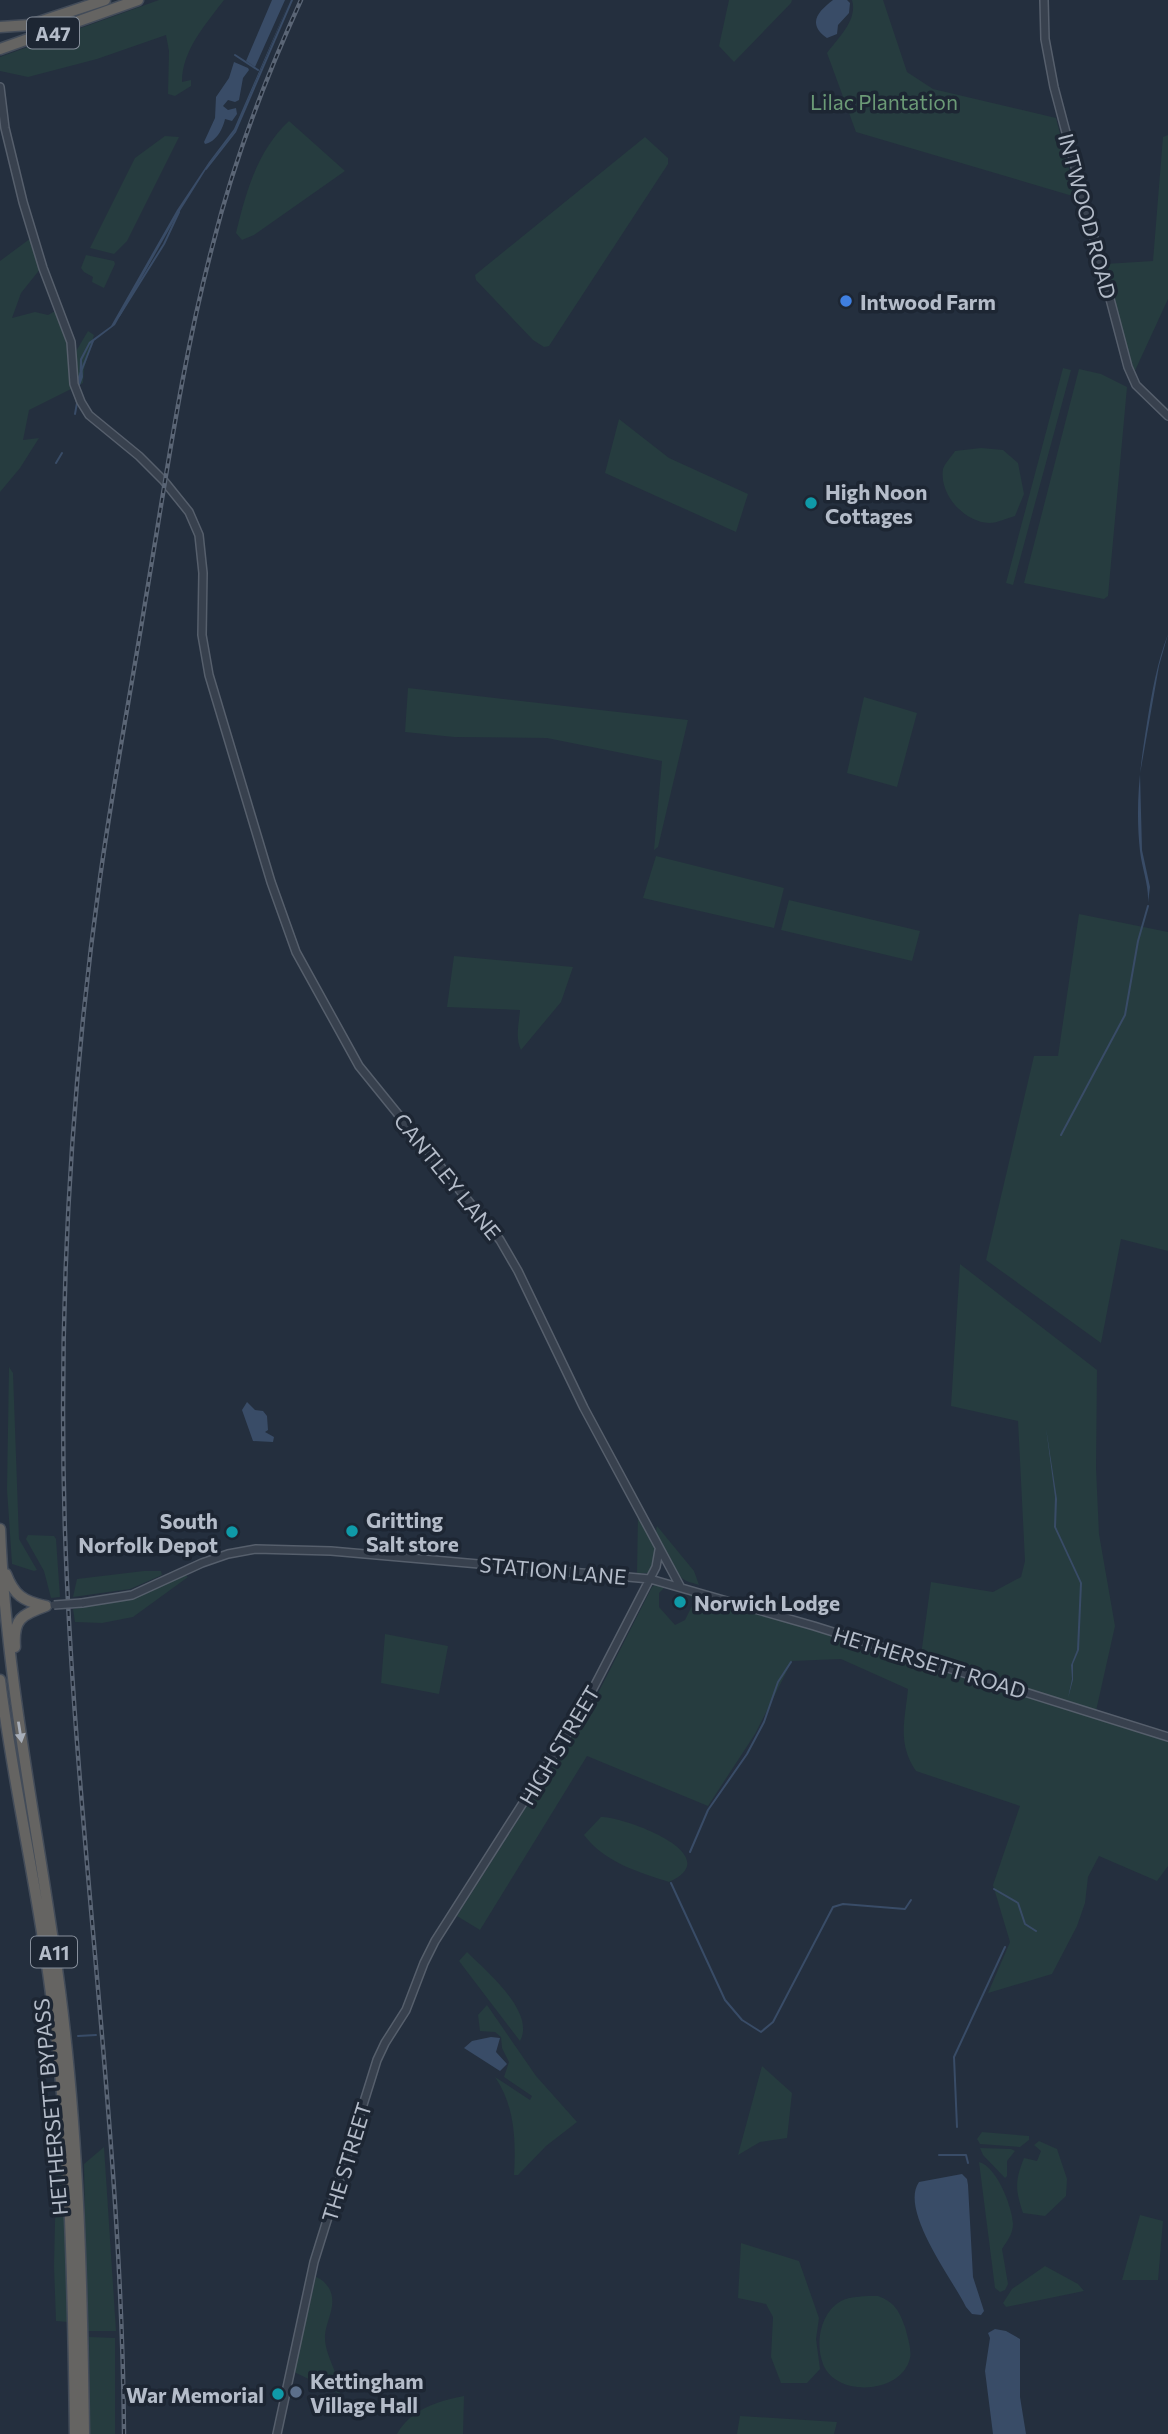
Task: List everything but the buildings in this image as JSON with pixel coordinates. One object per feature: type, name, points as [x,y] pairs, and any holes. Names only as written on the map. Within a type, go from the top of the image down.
[{"type":"highway","name":"A47","points":[[0,27],[30,25],[106,0]]},
{"type":"highway","name":"A47","points":[[0,50],[138,0]]},
{"type":"highway","name":"HETHERSETT BYPASS","points":[[0,1529],[14,1689],[55,1956],[70,2082],[81,2257],[84,2434]]},
{"type":"highway","name":"A11","points":[[1,1542],[6,1574],[14,1592],[24,1600],[50,1606]]},
{"type":"highway","name":"A11","points":[[14,1689],[15,1628],[24,1614],[50,1606]]},
{"type":"highway","name":"HETHERSETT BYPASS","points":[[0,1680],[43,1929],[59,2060],[72,2252],[75,2434]]},
{"type":"street","name":"INTWOOD ROAD","points":[[1044,0],[1045,39],[1054,87],[1128,367],[1136,385],[1168,416]]},
{"type":"street","name":"CANTLEY LANE","points":[[0,87],[5,128],[23,202],[43,268],[71,342],[74,384],[81,402],[89,415],[139,456],[164,481],[195,523],[202,549],[204,653],[246,801],[283,920],[296,952],[359,1066],[500,1240],[518,1271],[580,1399],[680,1586]]},
{"type":"street","name":"STATION LANE","points":[[50,1606],[132,1595],[202,1563],[235,1552],[256,1549],[318,1550],[650,1579]]},
{"type":"street","points":[[650,1579],[656,1567],[659,1550]]},
{"type":"street","name":"HETHERSETT ROAD","points":[[650,1579],[1168,1737]]},
{"type":"street","name":"HIGH STREET","points":[[458,1906],[581,1713],[650,1579]]},
{"type":"street","name":"THE STREET","points":[[277,2434],[314,2262],[377,2060],[406,2010],[424,1963],[458,1906]]},
{"type":"green space","points":[[159,0],[224,0],[196,38],[186,59],[182,82],[191,80],[191,86],[175,96],[168,94],[169,51],[166,35],[97,59],[28,77],[0,71],[0,57]]},
{"type":"green space","points":[[729,0],[792,0],[734,62],[719,46]]},
{"type":"green space","name":"Lilac Plantation","points":[[852,0],[883,0],[907,72],[933,89],[1056,118],[1076,197],[856,132],[827,53],[850,22]]},
{"type":"green space","points":[[289,121],[345,171],[254,235],[242,240],[236,233],[254,173],[269,145]]},
{"type":"green space","points":[[1168,135],[1168,299],[1133,375],[1105,264],[1153,261],[1163,137]]},
{"type":"green space","points":[[165,136],[179,137],[127,241],[114,254],[90,248],[135,158]]},
{"type":"green space","points":[[645,137],[668,158],[668,164],[549,346],[544,347],[533,340],[476,280],[475,275]]},
{"type":"green space","points":[[31,238],[41,268],[21,293],[12,318],[35,312],[48,315],[57,310],[75,353],[88,331],[94,335],[84,369],[83,383],[29,410],[23,440],[39,438],[20,468],[0,492],[0,261]]},
{"type":"green space","points":[[86,255],[114,261],[104,288],[92,282],[93,277],[81,268]]},
{"type":"green space","points":[[1063,368],[1071,370],[1013,585],[1006,583]]},
{"type":"green space","points":[[1079,369],[1101,374],[1127,387],[1108,596],[1104,599],[1024,583]]},
{"type":"green space","points":[[619,419],[669,458],[748,494],[736,532],[605,473]]},
{"type":"green space","points":[[981,448],[1003,450],[1018,463],[1024,494],[1015,516],[992,523],[980,521],[962,512],[949,497],[943,478],[945,464],[955,451]]},
{"type":"green space","points":[[408,688],[688,720],[658,847],[654,850],[662,761],[547,738],[454,737],[405,732]]},
{"type":"green space","points":[[864,697],[917,713],[897,787],[847,773]]},
{"type":"green space","points":[[656,856],[784,888],[774,928],[643,898]]},
{"type":"green space","points":[[789,900],[920,931],[912,961],[781,930]]},
{"type":"green space","points":[[1079,914],[1168,932],[1168,1251],[1121,1239],[1101,1343],[986,1260],[1034,1056],[1058,1056]]},
{"type":"green space","points":[[454,956],[573,967],[561,1002],[521,1050],[518,1035],[520,1010],[447,1007]]},
{"type":"green space","points":[[960,1264],[1097,1370],[1096,1468],[1099,1534],[1115,1626],[1096,1711],[921,1655],[931,1582],[993,1592],[1021,1577],[1025,1561],[1018,1421],[951,1406]]},
{"type":"green space","points":[[9,1367],[13,1373],[19,1539],[37,1570],[34,1571],[12,1564],[7,1489]]},
{"type":"green space","points":[[638,1515],[655,1550],[649,1573],[637,1573]]},
{"type":"green space","points":[[657,1526],[694,1571],[699,1585],[685,1580],[674,1569],[657,1538]]},
{"type":"green space","points":[[28,1535],[54,1536],[56,1539],[60,1597],[51,1598],[44,1571],[26,1539]]},
{"type":"green space","points":[[161,1571],[162,1575],[130,1589],[73,1597],[77,1579]]},
{"type":"green space","points":[[183,1574],[188,1577],[133,1617],[102,1623],[75,1622],[73,1609],[132,1599]]},
{"type":"green space","points":[[656,1584],[666,1586],[659,1593],[659,1607],[675,1625],[685,1620],[695,1600],[688,1595],[690,1591],[1168,1740],[1168,1866],[1157,1881],[1099,1856],[1088,1877],[1085,1903],[1077,1926],[1052,1974],[988,1993],[1010,1942],[993,1885],[1020,1806],[916,1771],[904,1741],[908,1689],[841,1659],[792,1661],[755,1734],[708,1806],[587,1756],[480,1930],[457,1916],[595,1699],[652,1587]]},
{"type":"green space","points":[[385,1634],[448,1646],[439,1694],[381,1683]]},
{"type":"green space","points":[[601,1817],[630,1823],[666,1839],[680,1850],[687,1860],[684,1871],[669,1882],[634,1870],[601,1852],[584,1835]]},
{"type":"green space","points":[[467,1952],[507,1993],[515,2005],[523,2030],[520,2041],[459,1961]]},
{"type":"green space","points":[[487,2005],[536,2076],[577,2122],[546,2146],[518,2175],[514,2175],[513,2124],[507,2100],[495,2077],[530,2100],[532,2096],[504,2077],[509,2062],[502,2048],[501,2037],[495,2032],[480,2031],[478,2015]]},
{"type":"green space","points":[[762,2066],[792,2093],[787,2138],[760,2142],[738,2155]]},
{"type":"green space","points":[[982,2132],[1029,2136],[1029,2140],[1020,2147],[980,2144],[977,2139]]},
{"type":"green space","points":[[57,2136],[60,2138],[65,2195],[68,2322],[56,2321],[54,2266]]},
{"type":"green space","points":[[1039,2141],[1057,2149],[1067,2179],[1066,2196],[1045,2216],[1023,2213],[1017,2191],[1024,2158],[1037,2161],[1041,2151],[1034,2145]]},
{"type":"green space","points":[[104,2147],[116,2331],[87,2331],[84,2164]]},
{"type":"green space","points":[[980,2148],[1015,2151],[1007,2161],[1005,2178],[983,2155]]},
{"type":"green space","points":[[979,2162],[986,2165],[997,2179],[1007,2198],[1012,2216],[1012,2231],[1002,2249],[1008,2284],[1005,2290],[1000,2292],[995,2288]]},
{"type":"green space","points":[[1140,2215],[1163,2221],[1158,2280],[1122,2280]]},
{"type":"green space","points":[[741,2243],[799,2261],[819,2318],[816,2339],[820,2369],[807,2383],[781,2383],[771,2357],[773,2317],[766,2304],[738,2298]]},
{"type":"green space","points":[[1045,2266],[1078,2284],[1084,2291],[1006,2307],[1003,2303],[1012,2289]]},
{"type":"green space","points":[[316,2277],[327,2285],[331,2294],[332,2307],[325,2343],[338,2379],[340,2394],[294,2372]]},
{"type":"green space","points":[[878,2296],[892,2304],[900,2316],[909,2342],[910,2358],[895,2379],[882,2385],[854,2387],[830,2375],[823,2364],[819,2347],[821,2329],[828,2313],[841,2301],[854,2297]]},
{"type":"green space","points":[[89,2337],[115,2338],[115,2434],[90,2434]]},
{"type":"green space","points":[[464,2396],[463,2434],[397,2434],[417,2412]]},
{"type":"green space","points":[[740,2416],[837,2422],[834,2434],[737,2434]]},
{"type":"water","points":[[272,0],[285,0],[255,67],[246,61]]},
{"type":"water","points":[[290,0],[235,131],[210,163],[175,219],[115,325],[90,344],[82,360],[83,377],[79,388],[80,359],[89,342],[111,326],[177,210],[209,162],[234,129]]},
{"type":"water","points":[[833,0],[847,0],[850,3],[849,13],[838,25],[837,34],[827,38],[821,33],[816,22],[819,13]]},
{"type":"water","points":[[234,62],[249,70],[243,78],[239,100],[228,100],[223,106],[228,110],[236,108],[237,114],[232,121],[225,119],[218,134],[205,144],[215,118],[216,97],[229,78]]},
{"type":"water","points":[[1168,634],[1159,666],[1140,773],[1153,689],[1161,656]]},
{"type":"water","points":[[1140,775],[1142,850],[1150,887],[1148,903],[1139,834]]},
{"type":"water","points":[[247,1402],[267,1416],[268,1430],[265,1432],[274,1437],[273,1442],[253,1441],[242,1410]]},
{"type":"water","points":[[1046,1428],[1057,1499],[1056,1527],[1082,1583],[1079,1650],[1073,1664],[1073,1680],[1068,1698],[1072,1679],[1071,1665],[1077,1650],[1080,1583],[1054,1527],[1055,1497]]},
{"type":"water","points":[[500,2038],[496,2052],[507,2064],[500,2071],[464,2048],[472,2041]]},
{"type":"water","points":[[962,2174],[968,2185],[973,2277],[984,2311],[981,2315],[972,2314],[966,2307],[930,2245],[916,2210],[915,2194],[919,2182]]},
{"type":"water","points":[[995,2329],[1006,2331],[1020,2339],[1020,2397],[1026,2434],[993,2434],[985,2371],[990,2338],[988,2333]]},
{"type":"waterway","points":[[206,169],[235,132],[292,0]]},
{"type":"waterway","points":[[235,55],[258,70]]},
{"type":"waterway","points":[[119,316],[164,244],[179,212]]},
{"type":"waterway","points":[[79,385],[79,377],[93,341]]},
{"type":"waterway","points":[[74,392],[77,403],[75,414]]},
{"type":"waterway","points":[[56,463],[62,453]]},
{"type":"waterway","points":[[1061,1135],[1125,1015],[1138,941],[1148,906]]},
{"type":"waterway","points":[[690,1852],[708,1810],[747,1754],[764,1722],[778,1682],[791,1662]]},
{"type":"waterway","points":[[671,1883],[725,2000],[742,2020],[761,2032],[773,2022],[833,1907],[843,1904],[905,1909],[911,1900]]},
{"type":"waterway","points":[[994,1889],[1018,1903],[1025,1924],[1036,1931]]},
{"type":"waterway","points":[[957,2127],[954,2057],[1005,1947]]},
{"type":"waterway","points":[[78,2036],[96,2035]]},
{"type":"waterway","points":[[939,2155],[966,2155],[968,2163]]},
{"type":"railway","points":[[124,2434],[115,2208],[78,1758],[65,1532],[63,1368],[74,1122],[105,843],[183,376],[221,213],[263,90],[301,0]]},
{"type":"place","name":"Intwood Farm","points":[[846,301]]},
{"type":"place","name":"High Noon Cottages","points":[[811,503]]},
{"type":"place","name":"Gritting Salt store","points":[[352,1531]]},
{"type":"place","name":"South Norfolk Depot","points":[[232,1532]]},
{"type":"place","name":"Norwich Lodge","points":[[680,1602]]},
{"type":"place","name":"Kettingham Village Hall","points":[[296,2392]]},
{"type":"place","name":"War Memorial","points":[[278,2394]]}]
